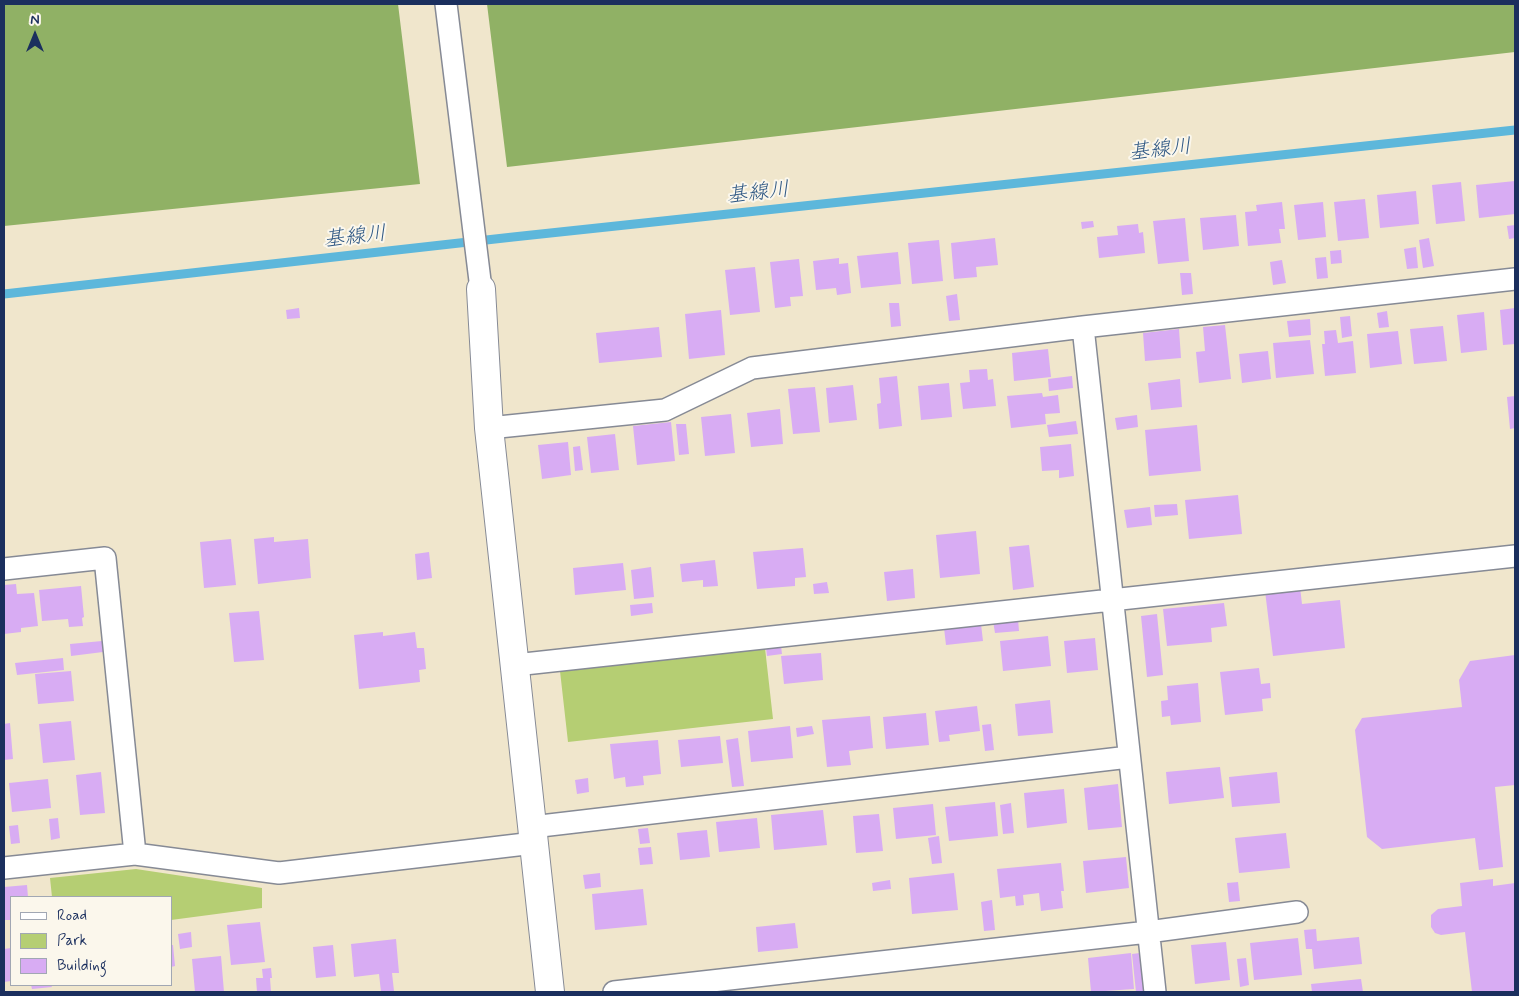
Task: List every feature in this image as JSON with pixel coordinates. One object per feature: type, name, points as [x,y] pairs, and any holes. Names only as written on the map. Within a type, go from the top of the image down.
[{"type":"street","points":[[446,4],[481,289],[489,428],[550,992]]},
{"type":"street","points":[[489,428],[665,410],[752,368],[1082,327],[1515,279]]},
{"type":"street","points":[[1082,327],[1155,992]]},
{"type":"street","points":[[515,665],[1515,556]]},
{"type":"street","points":[[4,569],[105,558],[135,854]]},
{"type":"street","points":[[4,868],[135,854],[280,873],[533,835],[1129,757]]},
{"type":"street","points":[[614,992],[1148,932],[1296,912]]},
{"type":"green space","points":[[4,4],[398,4],[420,184],[4,226]]},
{"type":"green space","points":[[487,4],[1515,4],[1515,52],[507,167]]},
{"type":"green space","points":[[765,648],[773,719],[568,742],[560,671]]},
{"type":"green space","points":[[136,869],[262,888],[262,908],[172,920],[172,896],[52,896],[50,878]]},
{"type":"building","points":[[1515,181],[1515,214],[1479,218],[1476,185]]},
{"type":"building","points":[[1461,182],[1465,221],[1436,224],[1432,185]]},
{"type":"building","points":[[1416,191],[1419,224],[1380,228],[1377,195]]},
{"type":"building","points":[[1365,199],[1369,238],[1338,241],[1334,202]]},
{"type":"building","points":[[1282,202],[1285,229],[1279,229],[1281,243],[1248,246],[1245,212],[1257,211],[1256,205]]},
{"type":"building","points":[[1323,202],[1326,237],[1298,240],[1294,205]]},
{"type":"building","points":[[1236,215],[1239,246],[1203,250],[1200,218]]},
{"type":"building","points":[[1185,218],[1189,261],[1158,264],[1153,221]]},
{"type":"building","points":[[1093,221],[1094,227],[1082,229],[1081,222]]},
{"type":"building","points":[[1138,224],[1139,233],[1143,232],[1145,253],[1099,258],[1097,237],[1118,235],[1117,226]]},
{"type":"building","points":[[1515,225],[1515,238],[1509,239],[1507,226]]},
{"type":"building","points":[[995,238],[998,265],[976,267],[977,277],[954,279],[951,243]]},
{"type":"building","points":[[1429,238],[1434,266],[1423,268],[1419,240]]},
{"type":"building","points":[[939,240],[943,281],[912,284],[908,243]]},
{"type":"building","points":[[1416,247],[1418,268],[1407,269],[1404,249]]},
{"type":"building","points":[[1341,250],[1342,263],[1331,264],[1330,251]]},
{"type":"building","points":[[898,252],[901,284],[861,288],[857,256]]},
{"type":"building","points":[[1326,257],[1328,278],[1317,279],[1315,258]]},
{"type":"building","points":[[839,258],[839,264],[848,263],[851,293],[837,295],[836,288],[816,290],[813,261]]},
{"type":"building","points":[[799,259],[803,296],[790,297],[791,306],[775,308],[770,262]]},
{"type":"building","points":[[1282,260],[1286,283],[1273,285],[1270,262]]},
{"type":"building","points":[[755,267],[760,312],[730,315],[725,270]]},
{"type":"building","points":[[1180,273],[1191,273],[1193,294],[1182,295]]},
{"type":"building","points":[[957,294],[960,320],[949,321],[946,296]]},
{"type":"building","points":[[889,303],[899,303],[901,326],[891,327]]},
{"type":"building","points":[[299,308],[300,318],[287,319],[286,310]]},
{"type":"building","points":[[1515,308],[1515,344],[1503,345],[1500,310]]},
{"type":"building","points":[[721,310],[725,355],[689,359],[685,314]]},
{"type":"building","points":[[1387,311],[1389,327],[1379,328],[1377,313]]},
{"type":"building","points":[[1484,312],[1487,350],[1461,353],[1457,315]]},
{"type":"building","points":[[1350,316],[1352,336],[1342,338],[1340,317]]},
{"type":"building","points":[[1310,319],[1311,335],[1289,337],[1287,321]]},
{"type":"building","points":[[1225,325],[1231,379],[1199,383],[1196,352],[1205,351],[1203,327]]},
{"type":"building","points":[[1443,326],[1447,361],[1414,364],[1410,329]]},
{"type":"building","points":[[659,327],[662,357],[599,363],[596,333]]},
{"type":"building","points":[[1179,329],[1181,358],[1145,361],[1143,333]]},
{"type":"building","points":[[1336,330],[1338,343],[1353,341],[1356,373],[1325,376],[1322,344],[1325,344],[1324,331]]},
{"type":"building","points":[[1398,331],[1402,364],[1370,368],[1367,334]]},
{"type":"building","points":[[1310,340],[1314,374],[1276,378],[1273,343]]},
{"type":"building","points":[[1048,349],[1051,377],[1014,381],[1012,353]]},
{"type":"building","points":[[1268,351],[1271,379],[1242,383],[1239,354]]},
{"type":"building","points":[[987,369],[988,380],[993,379],[996,406],[963,409],[960,383],[970,382],[969,370]]},
{"type":"building","points":[[897,376],[902,426],[879,429],[877,404],[881,403],[879,378]]},
{"type":"building","points":[[1072,376],[1073,388],[1049,391],[1048,379]]},
{"type":"building","points":[[1180,379],[1182,407],[1151,410],[1148,383]]},
{"type":"building","points":[[949,383],[952,417],[921,420],[918,386]]},
{"type":"building","points":[[853,385],[857,420],[829,423],[826,388]]},
{"type":"building","points":[[815,387],[820,432],[793,434],[788,389]]},
{"type":"building","points":[[1042,393],[1043,397],[1058,395],[1060,413],[1045,414],[1046,424],[1011,428],[1007,396]]},
{"type":"building","points":[[1515,396],[1515,428],[1510,429],[1507,397]]},
{"type":"building","points":[[780,409],[783,444],[751,447],[747,413]]},
{"type":"building","points":[[731,414],[735,453],[705,456],[701,417]]},
{"type":"building","points":[[1137,415],[1138,427],[1117,430],[1115,418]]},
{"type":"building","points":[[1076,421],[1078,434],[1049,437],[1047,425]]},
{"type":"building","points":[[671,422],[675,461],[637,465],[633,426]]},
{"type":"building","points":[[676,424],[686,424],[689,454],[679,455]]},
{"type":"building","points":[[1197,425],[1201,471],[1149,476],[1145,430]]},
{"type":"building","points":[[615,434],[619,470],[591,473],[587,437]]},
{"type":"building","points":[[568,442],[571,475],[542,479],[538,445]]},
{"type":"building","points":[[1071,444],[1074,476],[1059,478],[1059,470],[1042,471],[1040,447]]},
{"type":"building","points":[[580,446],[583,470],[575,471],[573,447]]},
{"type":"building","points":[[1238,495],[1242,534],[1189,539],[1185,500]]},
{"type":"building","points":[[1177,504],[1178,515],[1155,517],[1154,505]]},
{"type":"building","points":[[1150,507],[1152,525],[1127,528],[1124,510]]},
{"type":"building","points":[[976,531],[980,574],[940,578],[936,535]]},
{"type":"building","points":[[274,537],[274,542],[308,539],[311,578],[258,584],[254,539]]},
{"type":"building","points":[[231,539],[236,585],[204,588],[200,542]]},
{"type":"building","points":[[1029,545],[1034,587],[1013,590],[1009,547]]},
{"type":"building","points":[[803,548],[806,577],[795,578],[795,586],[757,589],[753,552]]},
{"type":"building","points":[[429,552],[432,578],[417,580],[415,554]]},
{"type":"building","points":[[715,560],[718,586],[703,587],[703,580],[682,582],[680,564]]},
{"type":"building","points":[[623,563],[626,590],[575,595],[573,568]]},
{"type":"building","points":[[651,567],[654,597],[634,599],[631,570]]},
{"type":"building","points":[[913,569],[915,598],[887,601],[884,572]]},
{"type":"building","points":[[827,582],[829,593],[814,594],[813,584]]},
{"type":"building","points":[[16,584],[17,594],[34,593],[38,626],[21,628],[21,632],[4,634],[4,585]]},
{"type":"building","points":[[81,586],[83,626],[69,627],[68,619],[42,621],[39,590]]},
{"type":"building","points":[[1300,587],[1302,604],[1340,600],[1345,648],[1273,656],[1265,591]]},
{"type":"building","points":[[652,603],[653,613],[631,616],[630,605]]},
{"type":"building","points":[[1224,603],[1227,626],[1211,628],[1212,642],[1167,646],[1163,609]]},
{"type":"building","points":[[259,611],[264,660],[234,662],[229,613]]},
{"type":"building","points":[[1157,614],[1163,675],[1147,677],[1141,616]]},
{"type":"building","points":[[1018,619],[1019,631],[995,633],[993,621]]},
{"type":"building","points":[[981,624],[983,641],[946,645],[944,628]]},
{"type":"building","points":[[383,632],[383,636],[415,632],[417,648],[424,648],[426,669],[419,670],[420,682],[359,689],[354,635]]},
{"type":"building","points":[[1048,636],[1051,666],[1003,671],[1000,641]]},
{"type":"building","points":[[1095,638],[1098,670],[1067,673],[1064,641]]},
{"type":"building","points":[[102,641],[103,652],[71,656],[70,644]]},
{"type":"building","points":[[781,646],[782,654],[767,656],[766,648]]},
{"type":"building","points":[[821,653],[823,680],[784,684],[781,656]]},
{"type":"building","points":[[1515,655],[1515,785],[1495,787],[1503,867],[1479,870],[1475,838],[1382,849],[1367,837],[1355,730],[1362,718],[1462,707],[1459,680],[1470,661]]},
{"type":"building","points":[[63,658],[64,670],[17,675],[15,663]]},
{"type":"building","points":[[1259,668],[1261,684],[1270,683],[1271,698],[1262,699],[1263,711],[1225,715],[1220,672]]},
{"type":"building","points":[[71,671],[74,701],[38,704],[35,674]]},
{"type":"building","points":[[1198,683],[1201,722],[1171,725],[1170,716],[1162,717],[1161,701],[1168,700],[1167,686]]},
{"type":"building","points":[[1050,700],[1053,733],[1018,736],[1015,704]]},
{"type":"building","points":[[977,706],[980,731],[949,735],[950,741],[939,742],[935,711]]},
{"type":"building","points":[[926,713],[929,745],[886,749],[883,717]]},
{"type":"building","points":[[870,716],[873,748],[849,751],[851,765],[827,767],[822,720]]},
{"type":"building","points":[[71,721],[75,760],[43,763],[39,724]]},
{"type":"building","points":[[10,723],[13,759],[4,760],[4,724]]},
{"type":"building","points":[[991,724],[994,750],[985,751],[982,725]]},
{"type":"building","points":[[790,726],[793,758],[751,762],[748,731]]},
{"type":"building","points":[[812,726],[814,734],[797,737],[796,728]]},
{"type":"building","points":[[720,736],[723,763],[681,767],[678,740]]},
{"type":"building","points":[[738,738],[744,786],[732,787],[726,740]]},
{"type":"building","points":[[658,740],[661,774],[643,776],[644,785],[626,787],[625,777],[614,779],[610,744]]},
{"type":"building","points":[[1220,767],[1224,798],[1169,804],[1166,772]]},
{"type":"building","points":[[101,772],[105,813],[80,815],[76,775]]},
{"type":"building","points":[[1277,772],[1280,803],[1232,807],[1229,777]]},
{"type":"building","points":[[588,778],[589,792],[577,794],[575,780]]},
{"type":"building","points":[[48,779],[51,808],[12,812],[9,783]]},
{"type":"building","points":[[1118,784],[1122,827],[1088,830],[1084,788]]},
{"type":"building","points":[[1064,789],[1067,823],[1027,828],[1024,793]]},
{"type":"building","points":[[995,802],[998,836],[949,841],[945,807]]},
{"type":"building","points":[[1011,803],[1014,833],[1003,834],[1000,805]]},
{"type":"building","points":[[933,804],[936,835],[896,839],[893,808]]},
{"type":"building","points":[[823,810],[827,845],[774,850],[771,815]]},
{"type":"building","points":[[879,814],[883,851],[856,853],[853,816]]},
{"type":"building","points":[[58,818],[60,838],[51,840],[49,819]]},
{"type":"building","points":[[757,818],[760,848],[719,852],[716,822]]},
{"type":"building","points":[[18,825],[20,843],[11,844],[9,826]]},
{"type":"building","points":[[648,828],[650,843],[640,844],[638,829]]},
{"type":"building","points":[[707,830],[710,857],[680,860],[677,833]]},
{"type":"building","points":[[1286,833],[1290,868],[1239,873],[1235,838]]},
{"type":"building","points":[[939,836],[942,863],[932,864],[928,838]]},
{"type":"building","points":[[651,847],[653,864],[640,865],[638,848]]},
{"type":"building","points":[[1126,857],[1129,888],[1086,893],[1083,861]]},
{"type":"building","points":[[1061,863],[1064,891],[1061,891],[1063,908],[1041,911],[1039,893],[1023,895],[1024,905],[1016,906],[1015,896],[1000,898],[997,869]]},
{"type":"building","points":[[600,873],[601,887],[585,889],[583,875]]},
{"type":"building","points":[[954,873],[958,910],[912,914],[909,878]]},
{"type":"building","points":[[1493,879],[1493,886],[1515,883],[1515,992],[1472,992],[1465,932],[1441,935],[1435,933],[1431,927],[1431,915],[1438,909],[1462,906],[1460,883]]},
{"type":"building","points":[[890,880],[891,889],[873,891],[872,883]]},
{"type":"building","points":[[1238,882],[1240,901],[1229,902],[1227,883]]},
{"type":"building","points":[[27,885],[28,896],[10,896],[10,920],[4,920],[4,887]]},
{"type":"building","points":[[643,889],[647,925],[595,930],[592,894]]},
{"type":"building","points":[[992,900],[995,930],[984,931],[981,902]]},
{"type":"building","points":[[260,922],[265,962],[231,965],[227,925]]},
{"type":"building","points":[[795,923],[798,948],[758,952],[756,927]]},
{"type":"building","points":[[1316,929],[1317,941],[1359,937],[1362,964],[1314,969],[1312,949],[1306,949],[1304,930]]},
{"type":"building","points":[[191,932],[192,947],[180,949],[178,934]]},
{"type":"building","points":[[1298,938],[1302,975],[1254,980],[1250,943]]},
{"type":"building","points":[[396,939],[399,973],[392,973],[394,991],[381,992],[379,974],[354,977],[351,944]]},
{"type":"building","points":[[1226,942],[1230,980],[1195,984],[1191,945]]},
{"type":"building","points":[[172,945],[173,945],[175,966],[172,967]]},
{"type":"building","points":[[333,945],[336,976],[316,978],[313,947]]},
{"type":"building","points":[[10,948],[10,981],[4,982],[4,949]]},
{"type":"building","points":[[1131,953],[1134,989],[1091,992],[1088,958]]},
{"type":"building","points":[[1140,953],[1144,992],[1136,992],[1132,954]]},
{"type":"building","points":[[221,956],[224,992],[195,992],[192,959]]},
{"type":"building","points":[[1246,958],[1249,985],[1240,987],[1237,959]]},
{"type":"building","points":[[271,968],[271,992],[257,992],[256,978],[263,978],[262,969]]},
{"type":"building","points":[[1361,979],[1363,992],[1312,992],[1311,984]]},
{"type":"building","points":[[31,986],[52,987],[32,989]]},
{"type":"waterway","name":"基線川","points":[[4,294],[513,237],[1515,130]]}]
